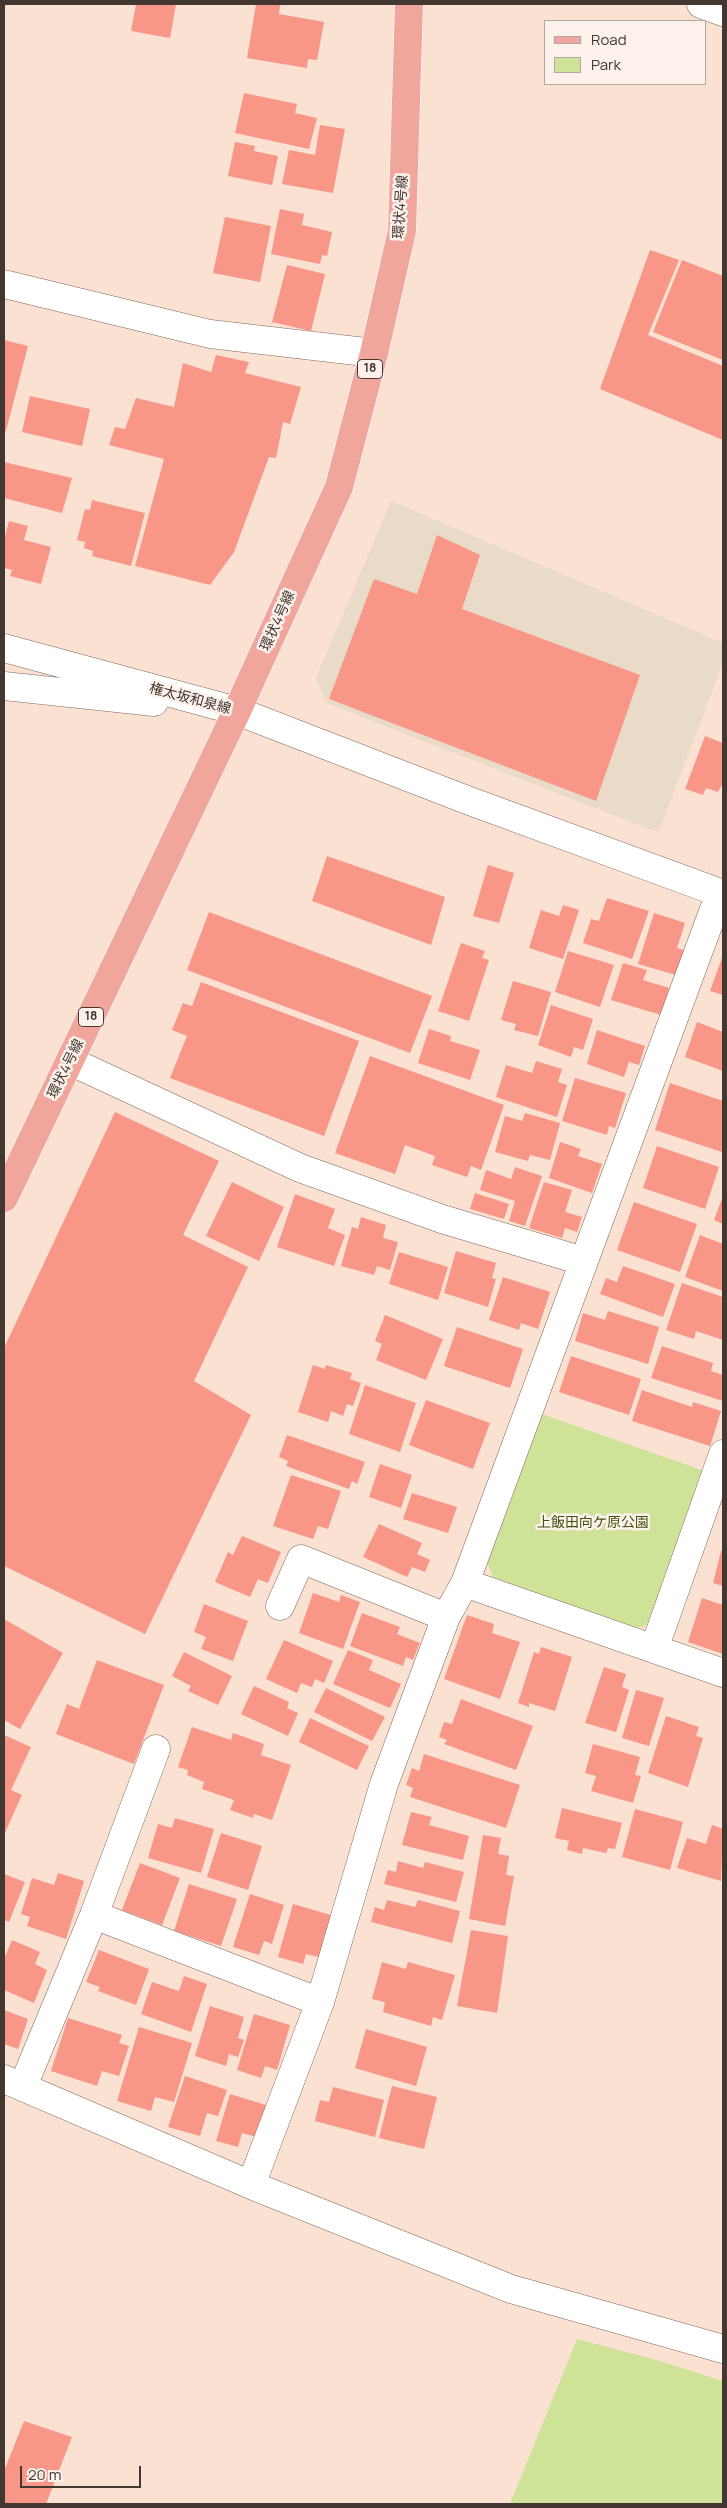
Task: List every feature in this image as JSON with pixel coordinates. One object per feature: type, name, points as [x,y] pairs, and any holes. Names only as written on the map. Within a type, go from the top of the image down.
[{"type":"main road","name":"環状4号線","points":[[4,1198],[238,711],[338,486],[374,353],[402,231],[409,4]]},
{"type":"street","points":[[701,4],[723,12]]},
{"type":"street","points":[[4,284],[210,334],[374,353]]},
{"type":"street","name":"権太坂和泉線","points":[[4,648],[238,711]]},
{"type":"street","name":"権太坂和泉線","points":[[4,686],[238,711]]},
{"type":"street","points":[[238,711],[467,800],[722,893],[583,1260],[465,1583],[446,1617],[384,1784],[320,2002],[251,2186]]},
{"type":"street","points":[[70,1061],[300,1168],[442,1218],[583,1260]]},
{"type":"street","points":[[654,1649],[723,1454]]},
{"type":"street","points":[[280,1606],[302,1559],[446,1617]]},
{"type":"street","points":[[465,1583],[723,1674]]},
{"type":"street","points":[[156,1749],[94,1915],[13,2082],[251,2186],[511,2289],[723,2349]]},
{"type":"street","points":[[94,1915],[320,2002]]},
{"type":"shaded area","points":[[391,501],[723,643],[723,663],[659,831],[654,831],[326,703],[316,678]]},
{"type":"green space","name":"上飯田向ケ原公園","points":[[542,1414],[707,1472],[654,1623],[633,1629],[493,1577],[484,1555]]},
{"type":"green space","points":[[577,2339],[660,2361],[723,2381],[723,2504],[510,2504]]},
{"type":"building","points":[[136,4],[176,4],[170,38],[131,31]]},
{"type":"building","points":[[256,4],[280,5],[279,14],[324,22],[317,60],[308,59],[307,68],[247,58]]},
{"type":"building","points":[[244,93],[297,104],[295,113],[317,118],[309,149],[235,133]]},
{"type":"building","points":[[320,125],[345,129],[333,193],[282,184],[289,150],[315,155]]},
{"type":"building","points":[[235,142],[255,146],[254,151],[278,156],[272,185],[228,176]]},
{"type":"building","points":[[280,209],[304,214],[302,225],[332,232],[327,256],[322,255],[320,264],[271,254]]},
{"type":"building","points":[[225,217],[271,226],[260,282],[213,273]]},
{"type":"building","points":[[650,250],[679,260],[648,335],[723,366],[723,440],[600,389]]},
{"type":"building","points":[[682,260],[723,276],[723,360],[653,332]]},
{"type":"building","points":[[287,265],[325,274],[311,331],[272,322]]},
{"type":"building","points":[[4,340],[28,346],[6,431],[4,431]]},
{"type":"building","points":[[216,355],[249,362],[245,373],[301,387],[290,424],[283,422],[276,458],[269,457],[234,552],[210,585],[135,566],[164,459],[109,445],[115,427],[125,429],[136,398],[174,407],[183,363],[211,372]]},
{"type":"building","points":[[30,396],[90,409],[82,446],[22,432]]},
{"type":"building","points":[[4,462],[72,478],[62,513],[4,498]]},
{"type":"building","points":[[92,500],[145,513],[131,566],[92,556],[93,551],[84,548],[85,542],[77,540],[85,509],[90,510]]},
{"type":"building","points":[[9,521],[28,526],[24,540],[51,547],[41,584],[10,576],[12,570],[4,568],[4,540]]},
{"type":"building","points":[[437,535],[480,555],[462,609],[640,675],[596,801],[329,699],[374,579],[417,594]]},
{"type":"building","points":[[705,736],[723,743],[723,783],[718,792],[706,788],[703,795],[685,789]]},
{"type":"building","points":[[327,856],[445,897],[431,945],[312,901]]},
{"type":"building","points":[[488,865],[514,873],[499,923],[473,916]]},
{"type":"building","points":[[607,898],[649,911],[632,959],[583,943],[591,919],[599,921]]},
{"type":"building","points":[[563,905],[579,910],[563,959],[529,948],[541,910],[559,916]]},
{"type":"building","points":[[209,912],[432,996],[410,1053],[187,970]]},
{"type":"building","points":[[654,913],[685,923],[677,948],[684,950],[676,975],[638,964]]},
{"type":"building","points":[[461,943],[485,951],[482,958],[489,960],[469,1021],[438,1011]]},
{"type":"building","points":[[568,951],[614,965],[600,1007],[555,992]]},
{"type":"building","points":[[723,955],[723,995],[710,991]]},
{"type":"building","points":[[623,963],[647,970],[643,980],[669,988],[661,1015],[611,1000]]},
{"type":"building","points":[[513,981],[551,992],[538,1036],[514,1030],[516,1024],[501,1020]]},
{"type":"building","points":[[201,982],[359,1041],[324,1136],[170,1078],[187,1036],[172,1030],[183,1003],[192,1006]]},
{"type":"building","points":[[551,1005],[593,1019],[583,1050],[574,1047],[571,1057],[538,1045]]},
{"type":"building","points":[[697,1022],[723,1032],[723,1071],[685,1057]]},
{"type":"building","points":[[429,1029],[451,1036],[450,1041],[480,1050],[470,1080],[418,1063]]},
{"type":"building","points":[[597,1030],[645,1046],[639,1065],[629,1062],[624,1077],[587,1064]]},
{"type":"building","points":[[370,1056],[504,1105],[481,1170],[471,1166],[467,1177],[432,1165],[435,1156],[405,1145],[395,1174],[335,1153]]},
{"type":"building","points":[[536,1061],[562,1069],[558,1082],[567,1085],[557,1117],[496,1097],[506,1065],[532,1073]]},
{"type":"building","points":[[575,1078],[626,1093],[615,1128],[609,1126],[607,1135],[562,1121]]},
{"type":"building","points":[[670,1083],[723,1101],[722,1152],[655,1130]]},
{"type":"building","points":[[115,1112],[219,1161],[183,1235],[248,1267],[194,1381],[251,1415],[145,1634],[4,1566],[4,1348]]},
{"type":"building","points":[[525,1113],[560,1123],[550,1160],[530,1155],[528,1161],[495,1152],[505,1116],[522,1121]]},
{"type":"building","points":[[560,1142],[581,1149],[578,1156],[602,1164],[592,1193],[549,1178]]},
{"type":"building","points":[[657,1146],[719,1167],[705,1209],[643,1188]]},
{"type":"building","points":[[515,1167],[542,1176],[525,1226],[509,1221],[515,1201],[480,1190],[486,1170],[511,1179]]},
{"type":"building","points":[[232,1182],[284,1207],[259,1261],[206,1236]]},
{"type":"building","points":[[544,1182],[572,1190],[565,1212],[582,1217],[577,1232],[565,1228],[562,1238],[529,1228]]},
{"type":"building","points":[[475,1193],[509,1204],[504,1219],[470,1209]]},
{"type":"building","points":[[295,1194],[335,1209],[328,1228],[345,1235],[334,1266],[277,1247]]},
{"type":"building","points":[[723,1196],[723,1224],[714,1220]]},
{"type":"building","points":[[634,1202],[697,1224],[680,1272],[617,1250]]},
{"type":"building","points":[[361,1217],[386,1225],[383,1238],[398,1242],[390,1270],[377,1266],[374,1275],[341,1266],[352,1227],[358,1229]]},
{"type":"building","points":[[700,1235],[723,1244],[723,1291],[685,1277]]},
{"type":"building","points":[[456,1251],[496,1263],[492,1278],[496,1279],[488,1307],[444,1293]]},
{"type":"building","points":[[399,1252],[448,1267],[438,1300],[389,1284]]},
{"type":"building","points":[[623,1266],[675,1284],[663,1317],[600,1294],[606,1278],[617,1282]]},
{"type":"building","points":[[503,1277],[550,1292],[538,1329],[521,1323],[519,1330],[489,1320]]},
{"type":"building","points":[[682,1283],[723,1297],[723,1340],[696,1331],[694,1339],[666,1330]]},
{"type":"building","points":[[608,1311],[659,1327],[648,1364],[575,1341],[583,1313],[605,1320]]},
{"type":"building","points":[[385,1315],[443,1339],[426,1380],[376,1360],[382,1344],[375,1341]]},
{"type":"building","points":[[457,1327],[523,1349],[510,1388],[444,1366]]},
{"type":"building","points":[[662,1346],[713,1363],[711,1371],[723,1375],[723,1401],[651,1378]]},
{"type":"building","points":[[571,1356],[641,1379],[629,1415],[559,1392]]},
{"type":"building","points":[[313,1365],[325,1369],[326,1365],[352,1373],[350,1379],[361,1383],[353,1406],[347,1404],[343,1416],[331,1411],[328,1422],[298,1412]]},
{"type":"building","points":[[365,1385],[416,1403],[400,1452],[349,1434]]},
{"type":"building","points":[[642,1390],[692,1407],[693,1402],[721,1411],[710,1446],[632,1421]]},
{"type":"building","points":[[426,1400],[490,1423],[473,1469],[409,1445]]},
{"type":"building","points":[[287,1435],[365,1462],[357,1484],[352,1481],[349,1489],[286,1466],[288,1461],[279,1457]]},
{"type":"building","points":[[380,1464],[412,1475],[401,1508],[369,1497]]},
{"type":"building","points":[[291,1475],[341,1491],[328,1529],[318,1526],[313,1539],[273,1526]]},
{"type":"building","points":[[412,1493],[457,1507],[448,1533],[403,1519]]},
{"type":"building","points":[[379,1524],[422,1543],[417,1554],[430,1560],[425,1572],[412,1567],[407,1577],[363,1557]]},
{"type":"building","points":[[242,1536],[281,1552],[268,1583],[258,1579],[250,1597],[215,1582],[228,1552],[233,1555]]},
{"type":"building","points":[[721,1551],[723,1551],[723,1586],[713,1583]]},
{"type":"building","points":[[313,1593],[339,1602],[341,1595],[360,1602],[343,1649],[299,1633]]},
{"type":"building","points":[[702,1598],[723,1605],[723,1654],[688,1642]]},
{"type":"building","points":[[204,1604],[248,1621],[233,1661],[201,1649],[206,1637],[194,1632]]},
{"type":"building","points":[[362,1613],[400,1627],[397,1634],[420,1643],[413,1660],[406,1657],[403,1666],[350,1646]]},
{"type":"building","points":[[467,1615],[494,1624],[492,1633],[520,1642],[500,1699],[444,1679]]},
{"type":"building","points":[[4,1619],[63,1653],[20,1729],[4,1720]]},
{"type":"building","points":[[284,1640],[333,1661],[324,1683],[315,1679],[312,1687],[301,1683],[297,1693],[266,1679]]},
{"type":"building","points":[[541,1647],[572,1657],[555,1711],[529,1703],[529,1707],[518,1703],[534,1652],[539,1654]]},
{"type":"building","points":[[348,1650],[373,1660],[369,1670],[401,1684],[390,1708],[333,1684]]},
{"type":"building","points":[[184,1652],[232,1676],[218,1705],[188,1691],[191,1686],[172,1676]]},
{"type":"building","points":[[97,1660],[164,1685],[134,1764],[56,1734],[67,1704],[79,1709]]},
{"type":"building","points":[[604,1667],[626,1674],[622,1687],[629,1690],[616,1732],[585,1723]]},
{"type":"building","points":[[254,1686],[289,1702],[287,1708],[298,1713],[288,1736],[241,1714]]},
{"type":"building","points":[[326,1688],[385,1717],[372,1741],[314,1712]]},
{"type":"building","points":[[636,1690],[664,1698],[649,1746],[622,1738]]},
{"type":"building","points":[[461,1699],[533,1726],[516,1770],[444,1744],[447,1740],[439,1737],[444,1722],[452,1724]]},
{"type":"building","points":[[666,1716],[699,1727],[696,1736],[703,1738],[688,1787],[648,1773]]},
{"type":"building","points":[[310,1718],[369,1746],[357,1770],[299,1742]]},
{"type":"building","points":[[192,1727],[231,1740],[233,1733],[264,1744],[261,1755],[291,1765],[272,1820],[254,1814],[253,1818],[230,1810],[234,1800],[202,1789],[204,1782],[187,1775],[188,1770],[178,1767]]},
{"type":"building","points":[[4,1735],[31,1747],[11,1790],[22,1795],[4,1835]]},
{"type":"building","points":[[593,1744],[640,1757],[635,1775],[641,1776],[633,1803],[591,1791],[596,1776],[585,1773]]},
{"type":"building","points":[[424,1754],[520,1785],[506,1828],[410,1797],[413,1788],[406,1785],[412,1768],[419,1771]]},
{"type":"building","points":[[562,1808],[622,1823],[615,1849],[608,1848],[606,1853],[583,1848],[582,1854],[567,1850],[569,1841],[555,1838]]},
{"type":"building","points":[[635,1809],[683,1822],[670,1870],[622,1857]]},
{"type":"building","points":[[411,1812],[432,1817],[429,1825],[469,1836],[463,1860],[402,1845]]},
{"type":"building","points":[[175,1818],[214,1829],[201,1873],[148,1858],[158,1824],[172,1828]]},
{"type":"building","points":[[712,1825],[723,1829],[721,1881],[677,1868],[687,1838],[706,1844]]},
{"type":"building","points":[[221,1833],[262,1846],[248,1890],[207,1877]]},
{"type":"building","points":[[483,1835],[501,1838],[498,1854],[509,1856],[506,1875],[514,1876],[505,1926],[469,1919]]},
{"type":"building","points":[[398,1861],[423,1868],[425,1862],[464,1872],[456,1902],[384,1884],[388,1870],[396,1872]]},
{"type":"building","points":[[140,1863],[180,1878],[162,1925],[122,1910]]},
{"type":"building","points":[[58,1873],[84,1881],[66,1939],[27,1926],[30,1917],[21,1914],[32,1878],[54,1885]]},
{"type":"building","points":[[4,1874],[25,1882],[9,1922],[4,1920]]},
{"type":"building","points":[[189,1884],[237,1899],[221,1946],[174,1931]]},
{"type":"building","points":[[250,1894],[284,1905],[272,1944],[264,1941],[259,1955],[233,1947]]},
{"type":"building","points":[[387,1900],[415,1907],[418,1900],[460,1911],[452,1943],[371,1922],[375,1907],[384,1910]]},
{"type":"building","points":[[293,1904],[331,1915],[319,1957],[306,1954],[303,1964],[278,1957]]},
{"type":"building","points":[[471,1930],[508,1936],[497,2013],[457,2006]]},
{"type":"building","points":[[12,1940],[40,1952],[35,1964],[47,1970],[34,2003],[4,1990],[4,1959]]},
{"type":"building","points":[[99,1950],[149,1969],[136,2005],[98,1991],[100,1987],[86,1982]]},
{"type":"building","points":[[382,1962],[406,1969],[408,1962],[455,1975],[442,2020],[433,2017],[431,2026],[383,2012],[385,2002],[372,1999]]},
{"type":"building","points":[[184,1976],[207,1984],[191,2032],[141,2014],[152,1982],[179,1991]]},
{"type":"building","points":[[210,2006],[244,2017],[238,2038],[244,2040],[238,2057],[229,2054],[226,2066],[195,2056]]},
{"type":"building","points":[[4,2010],[28,2019],[18,2049],[4,2044]]},
{"type":"building","points":[[254,2014],[290,2025],[277,2070],[265,2066],[261,2078],[237,2070]]},
{"type":"building","points":[[68,2018],[122,2035],[119,2043],[129,2046],[119,2076],[102,2071],[97,2086],[51,2071]]},
{"type":"building","points":[[139,2027],[192,2043],[174,2102],[155,2097],[151,2111],[117,2101]]},
{"type":"building","points":[[366,2029],[427,2047],[416,2086],[355,2068]]},
{"type":"building","points":[[185,2076],[227,2090],[218,2116],[207,2113],[200,2136],[168,2127]]},
{"type":"building","points":[[392,2086],[437,2097],[424,2149],[379,2138]]},
{"type":"building","points":[[333,2087],[384,2100],[375,2137],[315,2121],[320,2100],[329,2102]]},
{"type":"building","points":[[230,2094],[266,2105],[257,2137],[242,2133],[238,2147],[216,2141]]},
{"type":"building","points":[[24,2421],[72,2437],[46,2504],[4,2504],[4,2471]]}]
